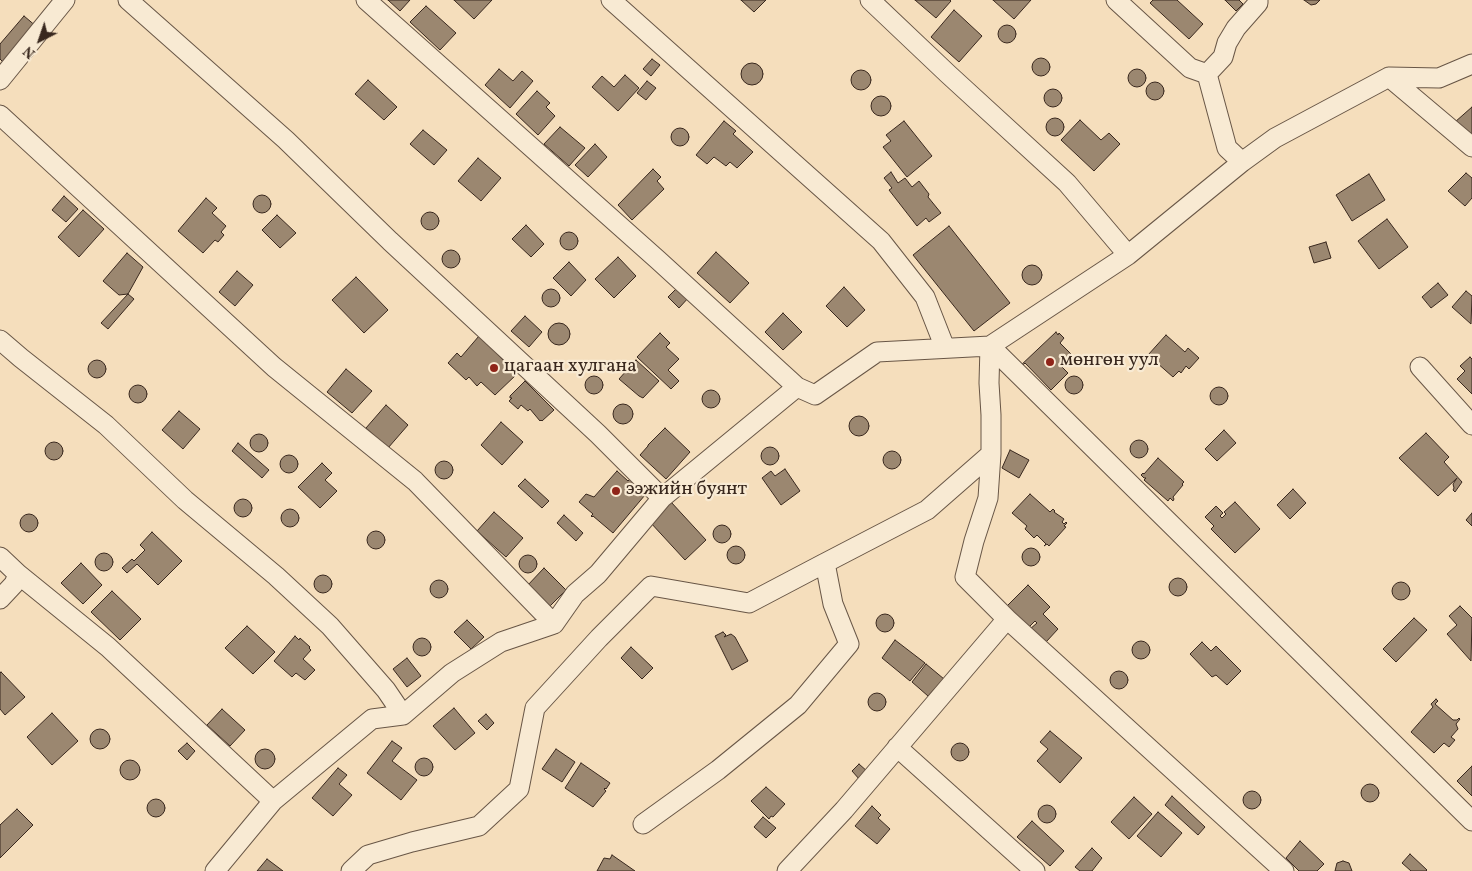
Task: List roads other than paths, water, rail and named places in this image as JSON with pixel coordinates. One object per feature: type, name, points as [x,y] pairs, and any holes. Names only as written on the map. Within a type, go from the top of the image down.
[{"type":"street","points":[[0,80],[65,0]]},
{"type":"street","points":[[128,0],[286,140],[390,241],[598,434],[662,498]]},
{"type":"street","points":[[366,0],[658,260],[797,387],[815,395],[877,352],[990,346],[1128,255],[1242,162],[1275,138],[1389,77],[1440,78],[1472,64]]},
{"type":"street","points":[[611,0],[881,241],[925,297],[945,348]]},
{"type":"street","points":[[870,0],[1067,183],[1128,255]]},
{"type":"street","points":[[1116,0],[1190,68],[1207,74]]},
{"type":"street","points":[[1207,74],[1223,57],[1227,43],[1236,28],[1258,3],[1258,0]]},
{"type":"street","points":[[1207,74],[1226,148],[1242,162]]},
{"type":"street","points":[[1389,77],[1472,148]]},
{"type":"street","points":[[0,115],[274,367],[415,481],[554,624]]},
{"type":"street","points":[[0,340],[106,425],[185,500],[276,576],[330,626],[386,690],[403,715]]},
{"type":"street","points":[[990,346],[988,383],[992,415],[988,498],[965,577],[1007,619],[1284,871]]},
{"type":"street","points":[[990,346],[1472,821]]},
{"type":"street","points":[[1420,367],[1472,425]]},
{"type":"street","points":[[215,871],[273,801],[372,719],[403,715],[452,673],[501,642],[554,624],[575,594],[598,574],[662,498],[797,387]]},
{"type":"street","points":[[351,871],[368,855],[479,826],[519,789],[535,708],[599,638],[651,586],[749,603],[926,510],[991,454]]},
{"type":"street","points":[[0,557],[18,574],[108,647],[273,801]]},
{"type":"street","points":[[643,824],[718,770],[798,705],[849,644],[833,604],[825,563]]},
{"type":"street","points":[[0,599],[14,584],[18,574]]},
{"type":"street","points":[[787,871],[844,810],[1007,619]]},
{"type":"street","points":[[898,747],[1035,871]]},
{"type":"place","name":"мөнгөн уул","points":[[1050,362]]},
{"type":"place","name":"цагаан хулгана","points":[[494,368]]},
{"type":"place","name":"ээжийн буянт","points":[[616,491]]}]
